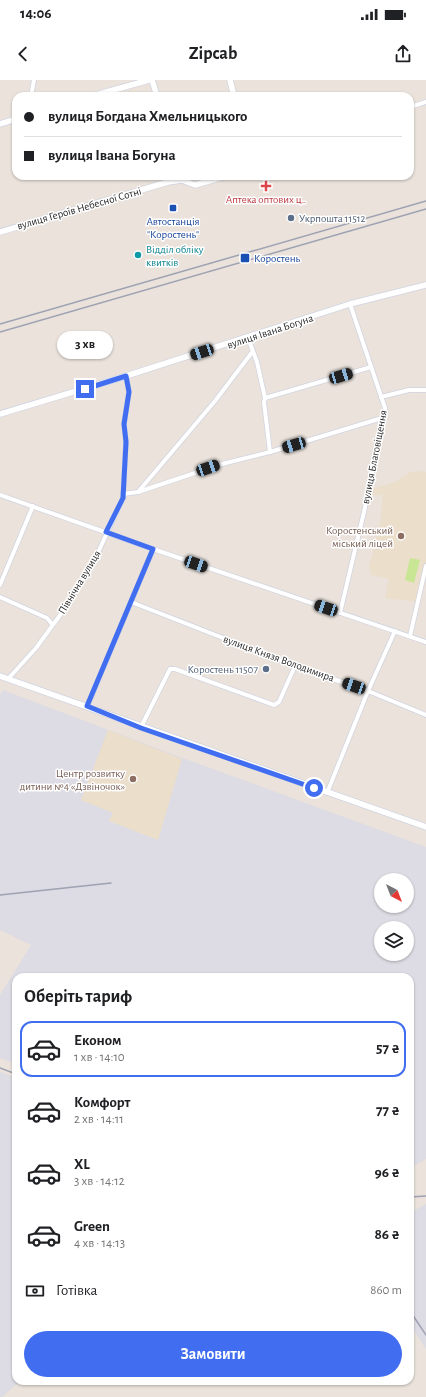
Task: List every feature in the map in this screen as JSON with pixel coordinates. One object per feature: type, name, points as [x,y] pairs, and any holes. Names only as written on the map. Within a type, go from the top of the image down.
[{"type":"street","points":[[32,92],[34,80]]},
{"type":"street","points":[[106,92],[148,80]]},
{"type":"street","points":[[152,80],[156,92]]},
{"type":"street","points":[[230,80],[233,92]]},
{"type":"street","points":[[414,106],[426,102]]},
{"type":"street","points":[[0,124],[12,120]]},
{"type":"street","name":"вулиця Героїв Небесної Сотні","points":[[0,232],[174,180]]},
{"type":"street","points":[[185,180],[195,185],[212,180]]},
{"type":"street","name":"вулиця Івана Богуна","points":[[0,414],[248,338],[350,304],[426,285]]},
{"type":"street","name":"вулиця Благовіщення","points":[[340,613],[364,512],[385,408],[350,304]]},
{"type":"street","points":[[248,338],[253,351],[265,398],[264,402],[270,452]]},
{"type":"street","points":[[138,492],[215,401],[253,351]]},
{"type":"street","points":[[265,398],[371,367]]},
{"type":"street","name":"Північна вулиця","points":[[8,679],[36,648],[52,624],[66,607],[96,557],[106,532],[121,502],[123,494],[126,442],[124,424],[129,392],[126,376]]},
{"type":"street","points":[[382,397],[409,390],[426,390]]},
{"type":"street","points":[[123,494],[138,492],[222,464],[270,452],[382,418]]},
{"type":"street","points":[[0,495],[426,642]]},
{"type":"street","points":[[0,585],[33,506]]},
{"type":"street","points":[[87,706],[153,549]]},
{"type":"street","points":[[410,636],[426,566]]},
{"type":"street","points":[[0,597],[47,618],[52,624]]},
{"type":"street","name":"вулиця Князя Володимира","points":[[131,602],[295,666],[368,691],[426,715]]},
{"type":"street","points":[[327,793],[368,691],[395,631]]},
{"type":"street","points":[[141,728],[170,669],[175,669],[274,705],[279,702],[295,666]]},
{"type":"street","points":[[0,676],[87,706],[141,728],[426,827]]},
{"type":"shaded area","name":"Коростенський міський ліцей","points":[[410,472],[426,472],[426,566],[418,602],[385,598],[389,579],[371,575],[369,568],[380,523],[383,495],[370,495],[370,489],[393,483]]},
{"type":"shaded area","points":[[3,690],[180,757],[426,847],[426,1159],[414,1166],[414,973],[14,973],[31,945],[0,930],[0,695]]},
{"type":"shaded area","name":"Центр розвитку дитини №4 «Дзвіночок»","points":[[108,730],[182,759],[158,840],[109,821],[113,813],[81,800]]},
{"type":"shaded area","points":[[12,976],[12,1062],[0,1058],[0,995]]},
{"type":"shaded area","points":[[0,1072],[12,1076],[12,1385],[16,1385],[2,1397],[0,1397]]},
{"type":"shaded area","points":[[426,1204],[426,1349],[414,1331],[414,1211]]},
{"type":"green space","points":[[410,558],[420,560],[414,583],[405,580]]},
{"type":"railway","points":[[0,324],[426,201]]},
{"type":"railway","points":[[0,332],[426,209]]},
{"type":"railway","points":[[0,895],[111,883]]},
{"type":"railway","points":[[0,1068],[12,1072]]},
{"type":"railway","points":[[414,1197],[426,1196]]},
{"type":"railway","points":[[414,1317],[426,1335]]},
{"type":"place","name":"Аптека оптових ц‥","points":[[266,186]]},
{"type":"place","name":"Автостанція \"Коростень\"","points":[[173,208]]},
{"type":"place","name":"Укрпошта 11512","points":[[291,218]]},
{"type":"place","name":"Відділ обліку квитків","points":[[138,255]]},
{"type":"place","name":"Коростень","points":[[245,258]]},
{"type":"place","name":"Коростенський міський ліцей","points":[[401,536]]},
{"type":"place","name":"Коростень 11507","points":[[266,669]]},
{"type":"place","name":"Центр розвитку дитини №4 «Дзвіночок»","points":[[133,779]]},
{"type":"route","points":[[85,389],[126,376],[129,392],[124,424],[126,442],[123,498],[106,532],[153,549],[87,706],[141,728],[314,788]]}]
